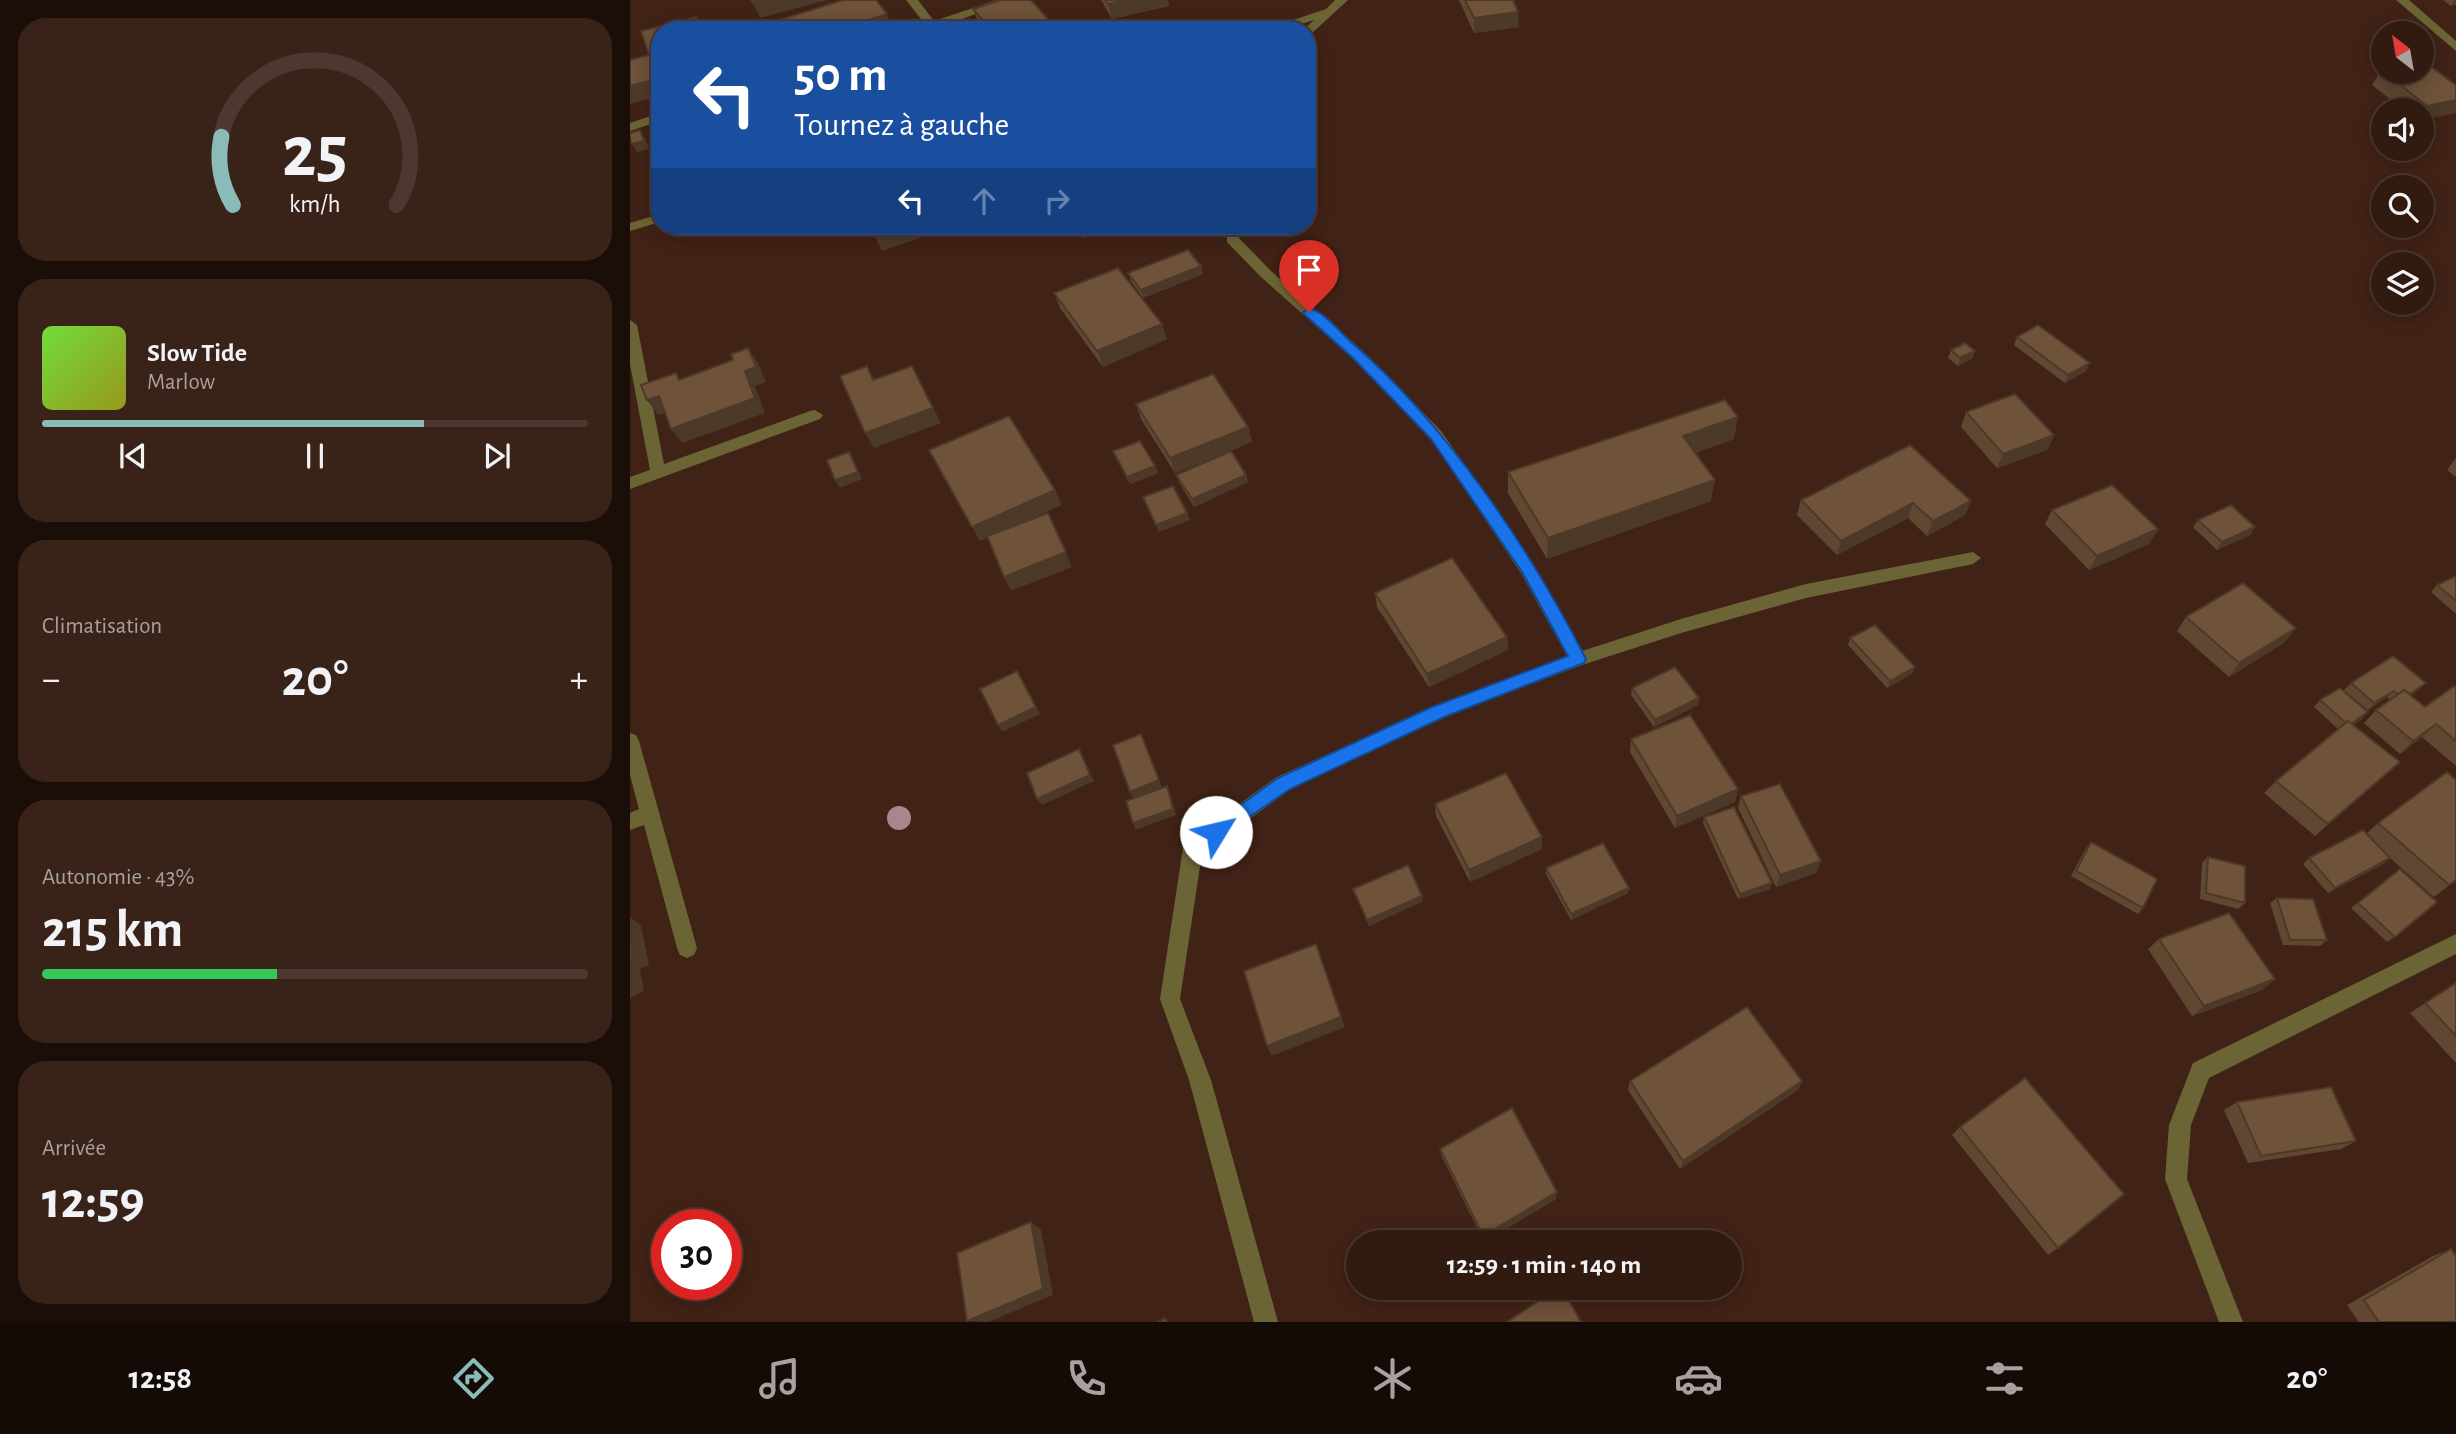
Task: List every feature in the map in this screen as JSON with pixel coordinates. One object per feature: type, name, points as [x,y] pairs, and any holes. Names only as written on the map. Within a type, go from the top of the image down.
[{"type":"street","points":[[912,0],[928,21]]},
{"type":"street","points":[[947,21],[1008,0]]},
{"type":"street","points":[[1316,24],[1342,0]]},
{"type":"street","points":[[2402,0],[2456,47]]},
{"type":"street","points":[[1298,21],[1330,11]]},
{"type":"street","points":[[630,127],[651,120]]},
{"type":"street","points":[[630,227],[651,221]]},
{"type":"street","points":[[1233,235],[1232,239],[1266,274],[1358,355],[1436,435],[1527,568],[1578,659]]},
{"type":"street","points":[[630,325],[658,473]]},
{"type":"street","points":[[630,483],[816,415]]},
{"type":"street","points":[[1266,1322],[1200,1080],[1170,999],[1193,848],[1284,783],[1438,712],[1578,659],[1681,626],[1806,591],[1973,558]]},
{"type":"street","points":[[630,741],[687,948]]},
{"type":"street","points":[[630,822],[649,813]]},
{"type":"street","points":[[2231,1322],[2176,1179],[2180,1125],[2201,1071],[2456,944]]},
{"type":"building","points":[[843,0],[876,0],[887,14],[866,21],[776,21]]},
{"type":"building","points":[[1001,0],[1031,0],[1049,20],[983,21],[973,9]]},
{"type":"building","points":[[1105,0],[1125,0],[1108,4]]},
{"type":"building","points":[[1465,0],[1513,0],[1518,12],[1474,18]]},
{"type":"building","points":[[696,17],[698,21],[680,21]]},
{"type":"building","points":[[651,28],[651,80],[630,86],[630,60],[649,55],[641,31]]},
{"type":"building","points":[[2434,69],[2456,85],[2456,100],[2434,105],[2434,98],[2417,98],[2399,84],[2434,84]]},
{"type":"building","points":[[640,130],[644,141],[632,144],[630,133]]},
{"type":"building","points":[[1188,250],[1201,266],[1141,290],[1128,273]]},
{"type":"building","points":[[1118,268],[1162,324],[1097,351],[1054,293]]},
{"type":"building","points":[[2038,325],[2090,363],[2068,375],[2017,337]]},
{"type":"building","points":[[1965,343],[1975,351],[1960,358],[1951,350]]},
{"type":"building","points":[[748,348],[756,367],[745,371],[755,398],[671,429],[659,396],[647,400],[641,385],[676,373],[679,380],[733,360],[731,354]]},
{"type":"building","points":[[867,366],[873,380],[912,366],[933,408],[865,433],[840,376]]},
{"type":"building","points":[[1213,374],[1248,427],[1170,458],[1136,404]]},
{"type":"building","points":[[2015,394],[2054,435],[2003,454],[1966,412]]},
{"type":"building","points":[[1725,400],[1738,417],[1683,436],[1715,480],[1548,538],[1508,472]]},
{"type":"building","points":[[1009,416],[1055,490],[972,527],[929,450]]},
{"type":"building","points":[[1140,441],[1155,466],[1127,477],[1113,451]]},
{"type":"building","points":[[1910,445],[1971,501],[1933,521],[1913,503],[1841,541],[1801,500]]},
{"type":"building","points":[[1231,451],[1246,475],[1192,499],[1176,475]]},
{"type":"building","points":[[849,452],[858,472],[835,480],[827,460]]},
{"type":"building","points":[[2112,485],[2158,529],[2097,556],[2052,510]]},
{"type":"building","points":[[1173,486],[1187,513],[1156,525],[1143,497]]},
{"type":"building","points":[[2231,505],[2255,527],[2222,542],[2198,520]]},
{"type":"building","points":[[1048,513],[1066,552],[1004,577],[987,536]]},
{"type":"building","points":[[1452,558],[1507,637],[1427,674],[1375,593]]},
{"type":"building","points":[[2456,576],[2456,601],[2437,585]]},
{"type":"building","points":[[2243,583],[2296,628],[2239,663],[2186,617]]},
{"type":"building","points":[[1875,625],[1915,667],[1890,681],[1850,638]]},
{"type":"building","points":[[2393,656],[2426,683],[2410,694],[2404,690],[2398,694],[2394,691],[2374,703],[2351,683]]},
{"type":"building","points":[[1675,667],[1699,698],[1655,720],[1632,688]]},
{"type":"building","points":[[1017,671],[1036,707],[998,725],[980,689]]},
{"type":"building","points":[[2454,686],[2456,741],[2436,724],[2413,741],[2376,710],[2404,690],[2425,707]]},
{"type":"building","points":[[2340,688],[2368,712],[2351,724],[2348,721],[2346,723],[2320,700]]},
{"type":"building","points":[[1690,715],[1738,789],[1677,816],[1631,739]]},
{"type":"building","points":[[2348,721],[2400,762],[2328,824],[2276,781]]},
{"type":"building","points":[[1141,734],[1159,780],[1130,792],[1113,745]]},
{"type":"building","points":[[1079,749],[1090,775],[1037,799],[1027,773]]},
{"type":"building","points":[[2447,772],[2456,780],[2456,880],[2449,885],[2378,823]]},
{"type":"building","points":[[1506,773],[1542,837],[1469,870],[1435,804]]},
{"type":"building","points":[[1780,784],[1821,861],[1780,875],[1741,796]]},
{"type":"building","points":[[1167,786],[1173,809],[1133,823],[1126,801]]},
{"type":"building","points":[[1734,807],[1772,883],[1740,894],[1704,817]]},
{"type":"building","points":[[2363,830],[2390,858],[2335,888],[2309,858]]},
{"type":"building","points":[[2091,842],[2157,879],[2143,908],[2076,871]]},
{"type":"building","points":[[1603,843],[1629,888],[1571,914],[1546,868]]},
{"type":"building","points":[[2208,857],[2245,866],[2245,903],[2206,893]]},
{"type":"building","points":[[1408,865],[1422,896],[1367,920],[1353,889]]},
{"type":"building","points":[[2400,869],[2437,902],[2395,937],[2358,903]]},
{"type":"building","points":[[2277,898],[2313,899],[2327,940],[2290,940]]},
{"type":"building","points":[[2229,913],[2275,979],[2204,1006],[2159,939]]},
{"type":"building","points":[[1316,944],[1341,1017],[1267,1046],[1244,971]]},
{"type":"building","points":[[2456,983],[2456,1036],[2425,1003]]},
{"type":"building","points":[[1747,1007],[1802,1081],[1683,1161],[1630,1081]]},
{"type":"building","points":[[2025,1078],[2124,1194],[2058,1248],[1960,1127]]},
{"type":"building","points":[[2331,1087],[2356,1141],[2261,1156],[2237,1102]]},
{"type":"building","points":[[1512,1108],[1557,1192],[1493,1230],[1480,1230],[1440,1149]]},
{"type":"building","points":[[1031,1222],[1043,1289],[967,1321],[957,1253]]},
{"type":"building","points":[[2451,1249],[2456,1256],[2456,1322],[2379,1322],[2364,1300]]},
{"type":"building","points":[[1540,1300],[1569,1300],[1581,1322],[1507,1322]]},
{"type":"route","points":[[1216,832],[1284,783],[1438,712],[1578,659],[1527,568],[1436,435],[1358,355],[1309,312]]}]
